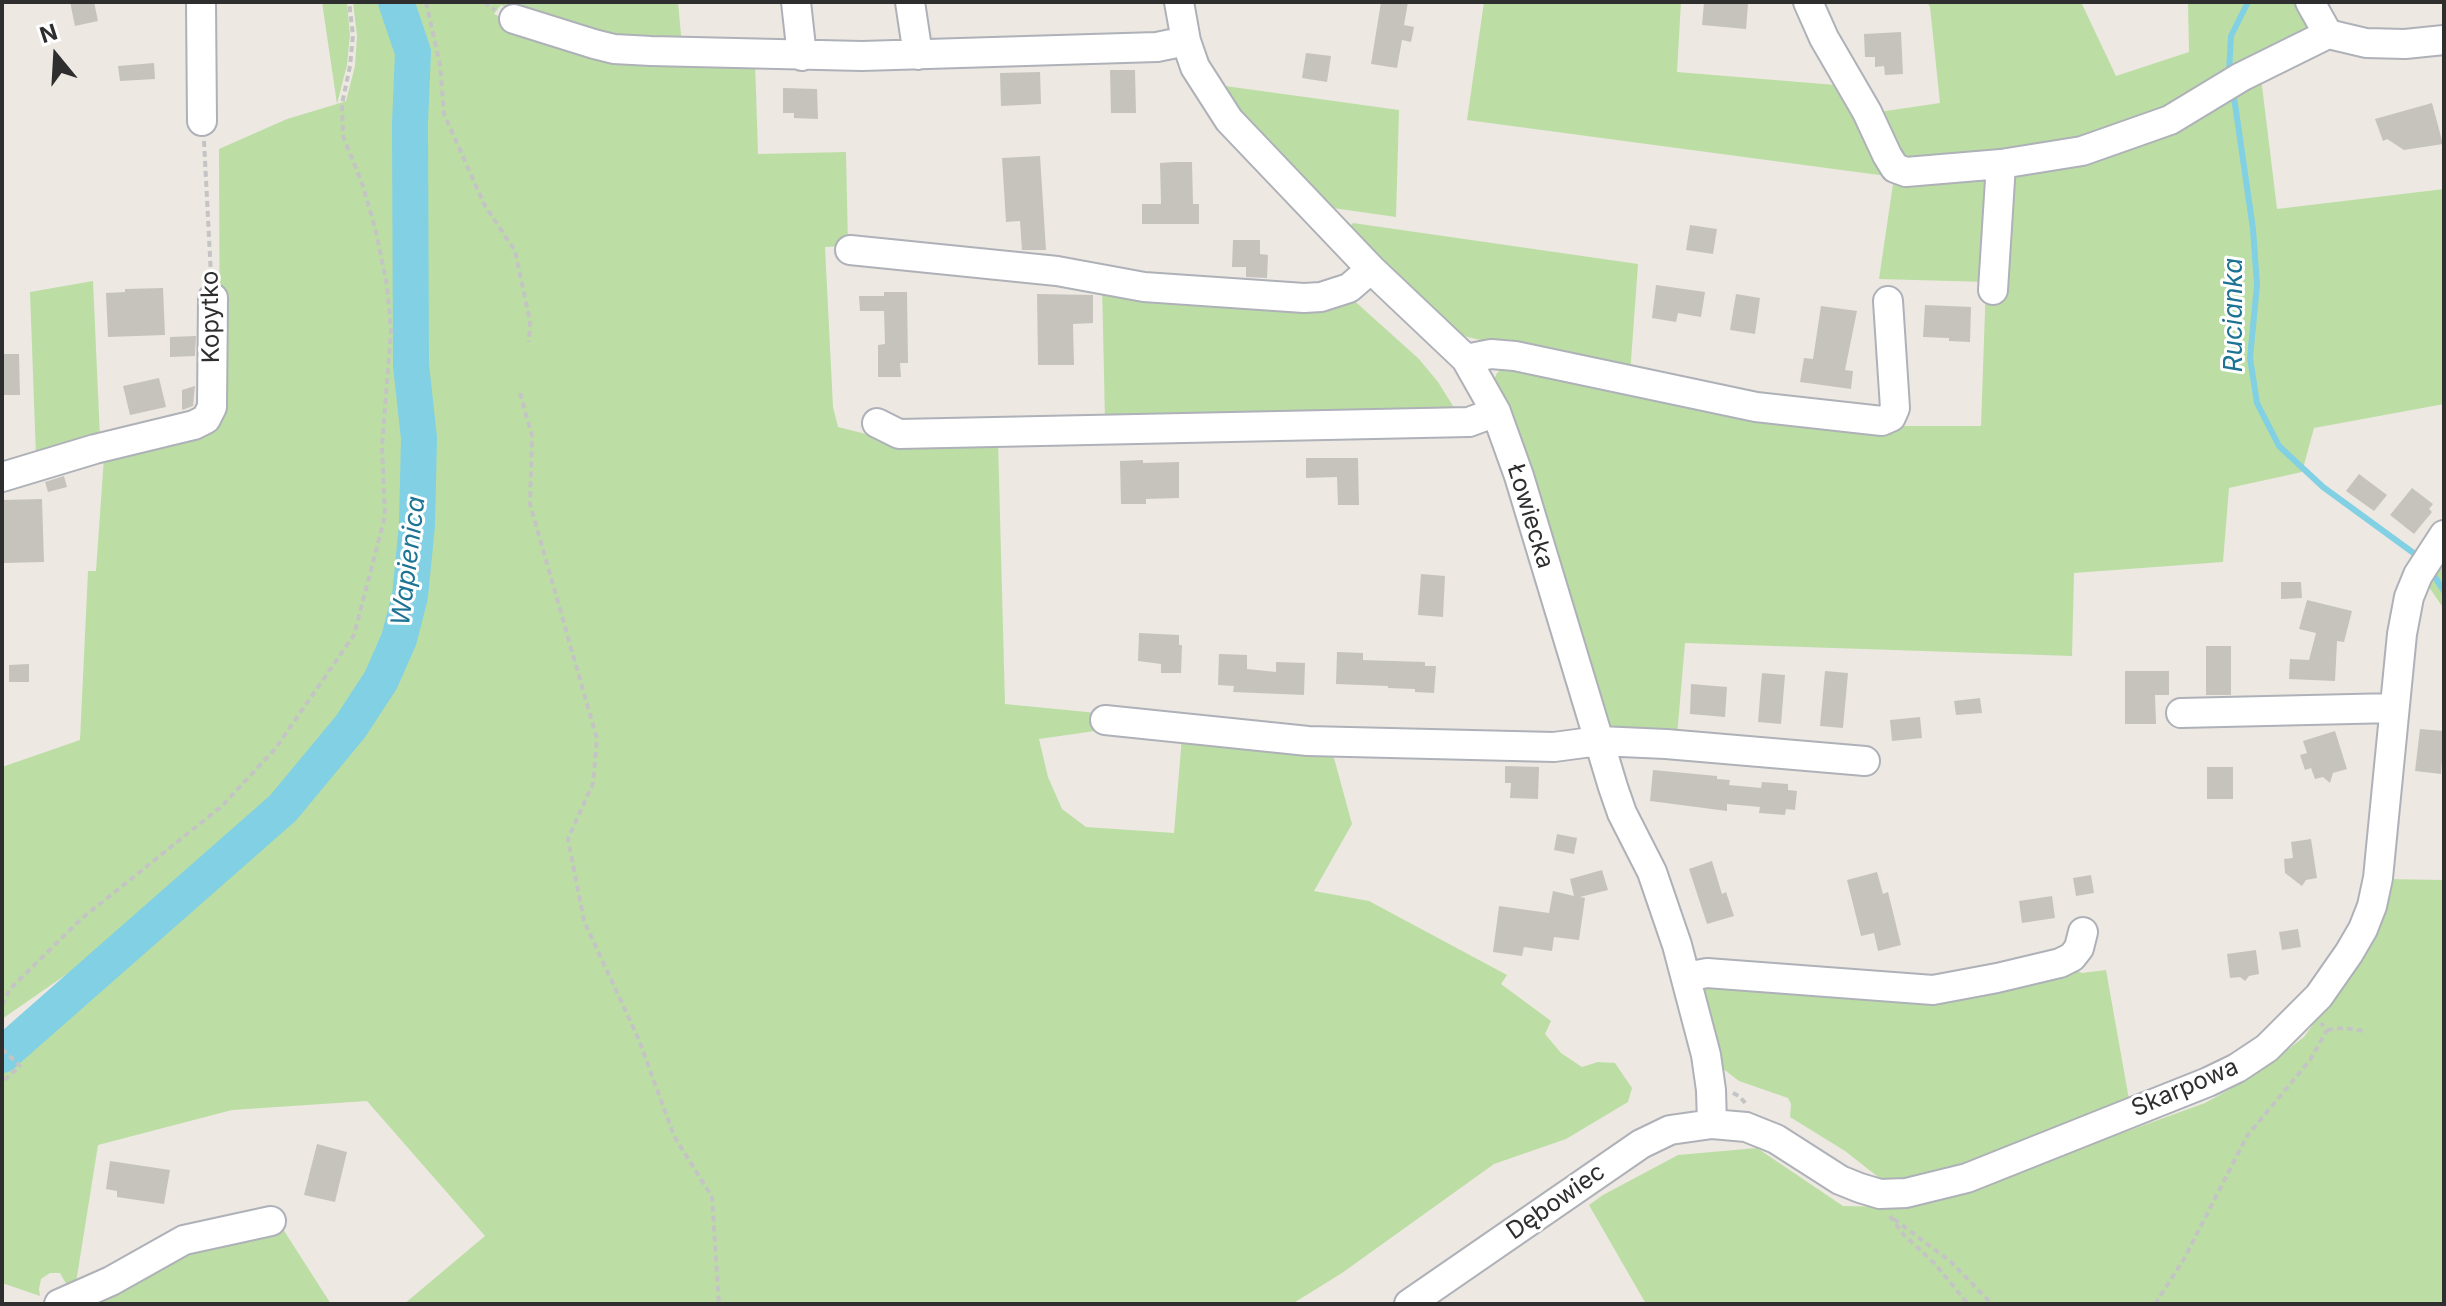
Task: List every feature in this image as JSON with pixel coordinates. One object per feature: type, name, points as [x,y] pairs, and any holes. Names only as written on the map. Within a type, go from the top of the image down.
[{"type":"street","points":[[201,2],[202,121]]},
{"type":"street","points":[[796,2],[802,56]]},
{"type":"street","points":[[910,2],[918,55]]},
{"type":"street","name":"Łowiecka","points":[[1179,2],[1186,41],[1200,76],[1229,120],[1371,269],[1466,359],[1496,412],[1519,476],[1622,813],[1659,891],[1686,977],[1706,1055],[1712,1124]]},
{"type":"street","points":[[1808,2],[1887,155],[1895,168],[1906,172],[2001,164],[2082,151],[2170,120],[2241,77],[2328,34],[2366,43],[2405,44],[2444,40]]},
{"type":"street","points":[[2310,2],[2328,34]]},
{"type":"street","points":[[514,19],[614,49],[802,56],[1157,47],[1186,41]]},
{"type":"street","points":[[1993,290],[2001,164]]},
{"type":"street","points":[[850,250],[1057,271],[1144,287],[1304,298],[1339,293],[1371,269]]},
{"type":"street","name":"Kopytko","points":[[2,477],[95,449],[194,425],[206,419],[212,407],[213,298]]},
{"type":"street","points":[[1466,359],[1491,354],[1515,356],[1756,407],[1882,421],[1891,417],[1895,408],[1888,301]]},
{"type":"street","points":[[877,423],[899,434],[1469,422],[1496,412]]},
{"type":"street","name":"Skarpowa","points":[[1712,1124],[1746,1127],[1776,1139],[1885,1205],[1906,1193],[1967,1178],[2208,1082],[2267,1048],[2308,1009],[2349,953],[2372,906],[2378,878],[2402,634],[2409,597],[2418,575],[2443,539]]},
{"type":"street","points":[[2181,713],[2394,708]]},
{"type":"street","points":[[1105,720],[1308,741],[1554,747],[1599,741],[1865,761]]},
{"type":"street","points":[[1686,977],[1707,973],[1933,990],[2060,963],[2072,957],[2079,948],[2083,932]]},
{"type":"street","name":"Dębowiec","points":[[1409,1304],[1641,1144],[1670,1130],[1712,1124]]},
{"type":"street","points":[[59,1304],[111,1281],[184,1240],[271,1221]]},
{"type":"path","points":[[2,1005],[10,989],[81,919],[222,806],[275,749],[354,635],[385,516],[382,446],[391,331],[387,285],[376,232],[363,186],[343,136],[342,104],[353,35],[349,2]]},
{"type":"path","points":[[426,2],[440,65],[444,114],[484,204],[515,251],[530,321],[529,342]]},
{"type":"path","name":"Kopytko","points":[[202,121],[213,298]]},
{"type":"path","points":[[520,393],[532,436],[530,504],[597,739],[593,783],[568,839],[584,921],[639,1040],[674,1136],[712,1197],[719,1304]]},
{"type":"path","points":[[2308,1009],[2327,1030]]},
{"type":"path","points":[[2327,1030],[2344,1028],[2365,1031]]},
{"type":"path","points":[[2155,1304],[2184,1259],[2247,1136],[2310,1060],[2327,1030]]},
{"type":"path","points":[[2,1049],[20,1066],[2,1082]]},
{"type":"path","points":[[1885,1205],[1903,1234],[1935,1264],[1968,1304]]},
{"type":"path","points":[[1885,1205],[1951,1262],[1992,1304]]},
{"type":"green space","points":[[322,2],[347,2],[350,35],[347,65],[337,104]]},
{"type":"green space","points":[[353,2],[385,2],[399,39],[403,66],[399,347],[403,422],[401,529],[396,589],[377,656],[339,716],[272,795],[116,940],[2,1019],[2,767],[80,740],[88,571],[96,571],[104,457],[220,409],[219,149],[287,119],[346,101],[355,66],[357,36]]},
{"type":"green space","points":[[407,2],[678,2],[682,46],[614,42],[520,15],[501,5],[494,14],[600,50],[755,61],[758,154],[846,152],[848,246],[825,247],[833,407],[838,427],[902,443],[998,440],[1005,704],[1097,713],[1095,731],[1039,739],[1048,777],[1062,809],[1086,827],[1174,833],[1182,737],[1331,747],[1352,824],[1314,891],[1369,901],[1507,975],[1501,984],[1551,1021],[1545,1034],[1561,1053],[1582,1067],[1598,1062],[1615,1063],[1632,1088],[1628,1102],[1566,1139],[1494,1164],[1342,1273],[1292,1304],[404,1304],[485,1236],[367,1101],[232,1110],[98,1145],[75,1289],[65,1282],[60,1273],[50,1273],[41,1279],[40,1296],[2,1283],[2,1063],[205,894],[284,822],[358,731],[388,684],[407,644],[419,596],[428,526],[431,439],[421,363],[425,65],[421,38]]},
{"type":"green space","points":[[1484,2],[1681,2],[1677,72],[1848,86],[1894,177],[1467,120]]},
{"type":"green space","points":[[1927,2],[2081,2],[2116,76],[2189,52],[2188,2],[2303,2],[2312,25],[2305,35],[2259,61],[2277,209],[2444,189],[2444,404],[2314,428],[2302,472],[2229,488],[2223,562],[2074,573],[2072,656],[1685,643],[1677,736],[1605,734],[1493,382],[1497,373],[1503,368],[1882,426],[1981,426],[1986,282],[1879,279],[1894,177],[2079,143],[1907,166],[1872,113],[1940,103]]},
{"type":"green space","points":[[1218,85],[1399,110],[1396,217],[1333,208],[1328,211],[1276,156]]},
{"type":"green space","points":[[1353,223],[1638,264],[1630,375],[1459,335],[1347,230]]},
{"type":"green space","points":[[93,281],[100,438],[36,457],[30,292]]},
{"type":"green space","points":[[1102,285],[1349,296],[1419,359],[1458,414],[1105,421]]},
{"type":"green space","points":[[2432,562],[2444,562],[2444,609],[2422,577]]},
{"type":"green space","points":[[2384,879],[2444,880],[2444,1304],[1646,1304],[1589,1205],[1678,1155],[1757,1148],[1843,1206],[1897,1207],[1970,1188],[2205,1103],[2252,1077],[2304,1037],[2330,1001]]},
{"type":"green space","points":[[2069,967],[2082,973],[2106,970],[2130,1105],[1960,1172],[1887,1184],[1845,1151],[1790,1117],[1788,1098],[1739,1081],[1722,1068],[1716,1057],[1699,987],[1709,981],[1934,998]]},
{"type":"green space","points":[[279,1223],[331,1304],[73,1304],[169,1252]]},
{"type":"building","points":[[70,2],[94,2],[98,21],[75,26]]},
{"type":"building","points":[[1381,2],[1408,2],[1404,25],[1414,27],[1411,42],[1402,40],[1397,68],[1371,64]]},
{"type":"building","points":[[1704,2],[1745,2],[1748,4],[1746,29],[1702,25]]},
{"type":"building","points":[[1901,32],[1903,74],[1885,75],[1884,66],[1875,67],[1875,57],[1865,57],[1864,34]]},
{"type":"building","points":[[1306,53],[1331,56],[1327,82],[1302,78]]},
{"type":"building","points":[[154,63],[155,79],[120,81],[118,66]]},
{"type":"building","points":[[1110,70],[1135,70],[1136,113],[1111,113]]},
{"type":"building","points":[[1040,72],[1041,104],[1001,106],[1000,73]]},
{"type":"building","points":[[783,88],[817,89],[818,119],[794,118],[794,113],[783,113]]},
{"type":"building","points":[[2432,103],[2443,144],[2404,150],[2387,139],[2383,141],[2375,119]]},
{"type":"building","points":[[1040,156],[1046,250],[1022,250],[1020,221],[1006,222],[1002,158]]},
{"type":"building","points":[[1192,162],[1193,204],[1199,204],[1199,224],[1142,224],[1142,204],[1161,204],[1160,163]]},
{"type":"building","points":[[1690,225],[1717,229],[1713,254],[1686,250]]},
{"type":"building","points":[[1233,240],[1260,240],[1260,254],[1268,255],[1267,278],[1246,277],[1246,267],[1232,267]]},
{"type":"building","points":[[1656,285],[1705,292],[1701,317],[1678,313],[1676,322],[1652,318]]},
{"type":"building","points":[[163,288],[165,335],[108,337],[106,293]]},
{"type":"building","points":[[884,292],[907,292],[908,363],[900,363],[901,377],[878,377],[878,345],[885,344],[884,311],[860,311],[859,296],[884,296]]},
{"type":"building","points":[[1037,294],[1093,295],[1093,323],[1073,324],[1074,365],[1038,365]]},
{"type":"building","points":[[1736,294],[1760,298],[1755,334],[1730,330]]},
{"type":"building","points":[[1925,305],[1971,307],[1970,342],[1923,337]]},
{"type":"building","points":[[1821,306],[1857,311],[1845,370],[1853,371],[1851,389],[1800,382],[1804,358],[1813,359]]},
{"type":"building","points":[[196,336],[195,356],[170,357],[170,337]]},
{"type":"building","points":[[2,354],[19,354],[20,395],[2,395]]},
{"type":"building","points":[[159,378],[166,407],[130,415],[123,386]]},
{"type":"building","points":[[195,386],[193,406],[182,410],[182,390]]},
{"type":"building","points":[[1306,458],[1358,458],[1359,505],[1338,505],[1337,477],[1306,478]]},
{"type":"building","points":[[1143,460],[1143,463],[1179,462],[1179,498],[1146,499],[1146,504],[1121,504],[1120,461]]},
{"type":"building","points":[[2359,474],[2387,495],[2374,511],[2346,491]]},
{"type":"building","points":[[64,476],[67,487],[48,492],[45,482]]},
{"type":"building","points":[[2412,488],[2433,504],[2429,509],[2432,512],[2414,534],[2390,515]]},
{"type":"building","points":[[42,499],[44,562],[4,563],[2,500]]},
{"type":"building","points":[[1421,574],[1445,576],[1443,617],[1418,615]]},
{"type":"building","points":[[2281,582],[2301,582],[2302,598],[2281,599]]},
{"type":"building","points":[[2307,600],[2352,611],[2344,642],[2337,641],[2335,681],[2289,679],[2290,659],[2309,660],[2316,633],[2299,629]]},
{"type":"building","points":[[1139,633],[1179,635],[1179,645],[1182,645],[1181,673],[1161,673],[1161,664],[1138,661]]},
{"type":"building","points":[[2206,646],[2231,646],[2231,695],[2206,695]]},
{"type":"building","points":[[1337,652],[1363,653],[1363,660],[1425,662],[1425,666],[1436,666],[1434,693],[1388,686],[1336,684]]},
{"type":"building","points":[[1219,654],[1247,655],[1247,669],[1276,672],[1276,662],[1305,663],[1304,695],[1233,692],[1234,686],[1218,685]]},
{"type":"building","points":[[29,664],[29,682],[9,682],[9,665]]},
{"type":"building","points":[[1825,671],[1848,673],[1843,728],[1820,726]]},
{"type":"building","points":[[2125,671],[2169,671],[2169,695],[2155,695],[2156,724],[2125,724]]},
{"type":"building","points":[[1762,673],[1785,675],[1781,724],[1758,722]]},
{"type":"building","points":[[1691,684],[1727,687],[1725,717],[1690,714]]},
{"type":"building","points":[[1980,698],[1982,713],[1956,715],[1954,701]]},
{"type":"building","points":[[1920,717],[1922,738],[1892,741],[1890,720]]},
{"type":"building","points":[[2420,729],[2444,731],[2441,774],[2415,771]]},
{"type":"building","points":[[2335,731],[2347,769],[2333,773],[2330,783],[2323,777],[2315,779],[2311,768],[2305,770],[2300,755],[2307,753],[2303,741]]},
{"type":"building","points":[[1505,766],[1539,767],[1538,799],[1510,798],[1511,783],[1505,783]]},
{"type":"building","points":[[2207,767],[2233,767],[2233,799],[2207,799]]},
{"type":"building","points":[[1653,770],[1717,776],[1717,779],[1730,780],[1729,785],[1761,788],[1762,782],[1788,784],[1788,790],[1797,791],[1795,810],[1786,809],[1785,815],[1759,813],[1760,807],[1727,804],[1727,811],[1650,801]]},
{"type":"building","points":[[1557,834],[1577,838],[1574,854],[1554,850]]},
{"type":"building","points":[[2311,839],[2317,878],[2306,880],[2302,886],[2285,873],[2284,859],[2293,858],[2291,842]]},
{"type":"building","points":[[1712,861],[1722,894],[1726,892],[1734,916],[1707,924],[1689,869]]},
{"type":"building","points":[[1602,870],[1608,890],[1580,897],[1585,898],[1579,940],[1554,937],[1552,951],[1524,947],[1522,956],[1493,952],[1499,906],[1549,913],[1553,891],[1574,896],[1570,879]]},
{"type":"building","points":[[1877,872],[1883,894],[1888,892],[1901,945],[1878,951],[1874,933],[1861,936],[1847,880]]},
{"type":"building","points":[[2091,875],[2094,893],[2076,896],[2073,878]]},
{"type":"building","points":[[2052,896],[2055,918],[2022,923],[2019,901]]},
{"type":"building","points":[[2298,929],[2301,947],[2282,950],[2279,932]]},
{"type":"building","points":[[2256,950],[2259,974],[2249,976],[2245,981],[2240,977],[2230,978],[2227,954]]},
{"type":"building","points":[[317,1144],[347,1152],[335,1202],[304,1195]]},
{"type":"building","points":[[110,1161],[170,1170],[164,1204],[117,1197],[117,1191],[106,1189]]},
{"type":"waterway","name":"Wapienica","points":[[2,1055],[283,808],[351,726],[381,680],[399,639],[410,596],[417,525],[419,438],[411,365],[410,123],[413,52],[396,2]]},
{"type":"waterway","name":"Rucianka","points":[[2229,72],[2231,36],[2248,2]]},
{"type":"waterway","name":"Rucianka","points":[[2234,97],[2253,229],[2257,285],[2250,358],[2257,403],[2279,446],[2323,487],[2419,557]]},
{"type":"waterway","name":"Rucianka","points":[[2431,571],[2444,591]]}]
